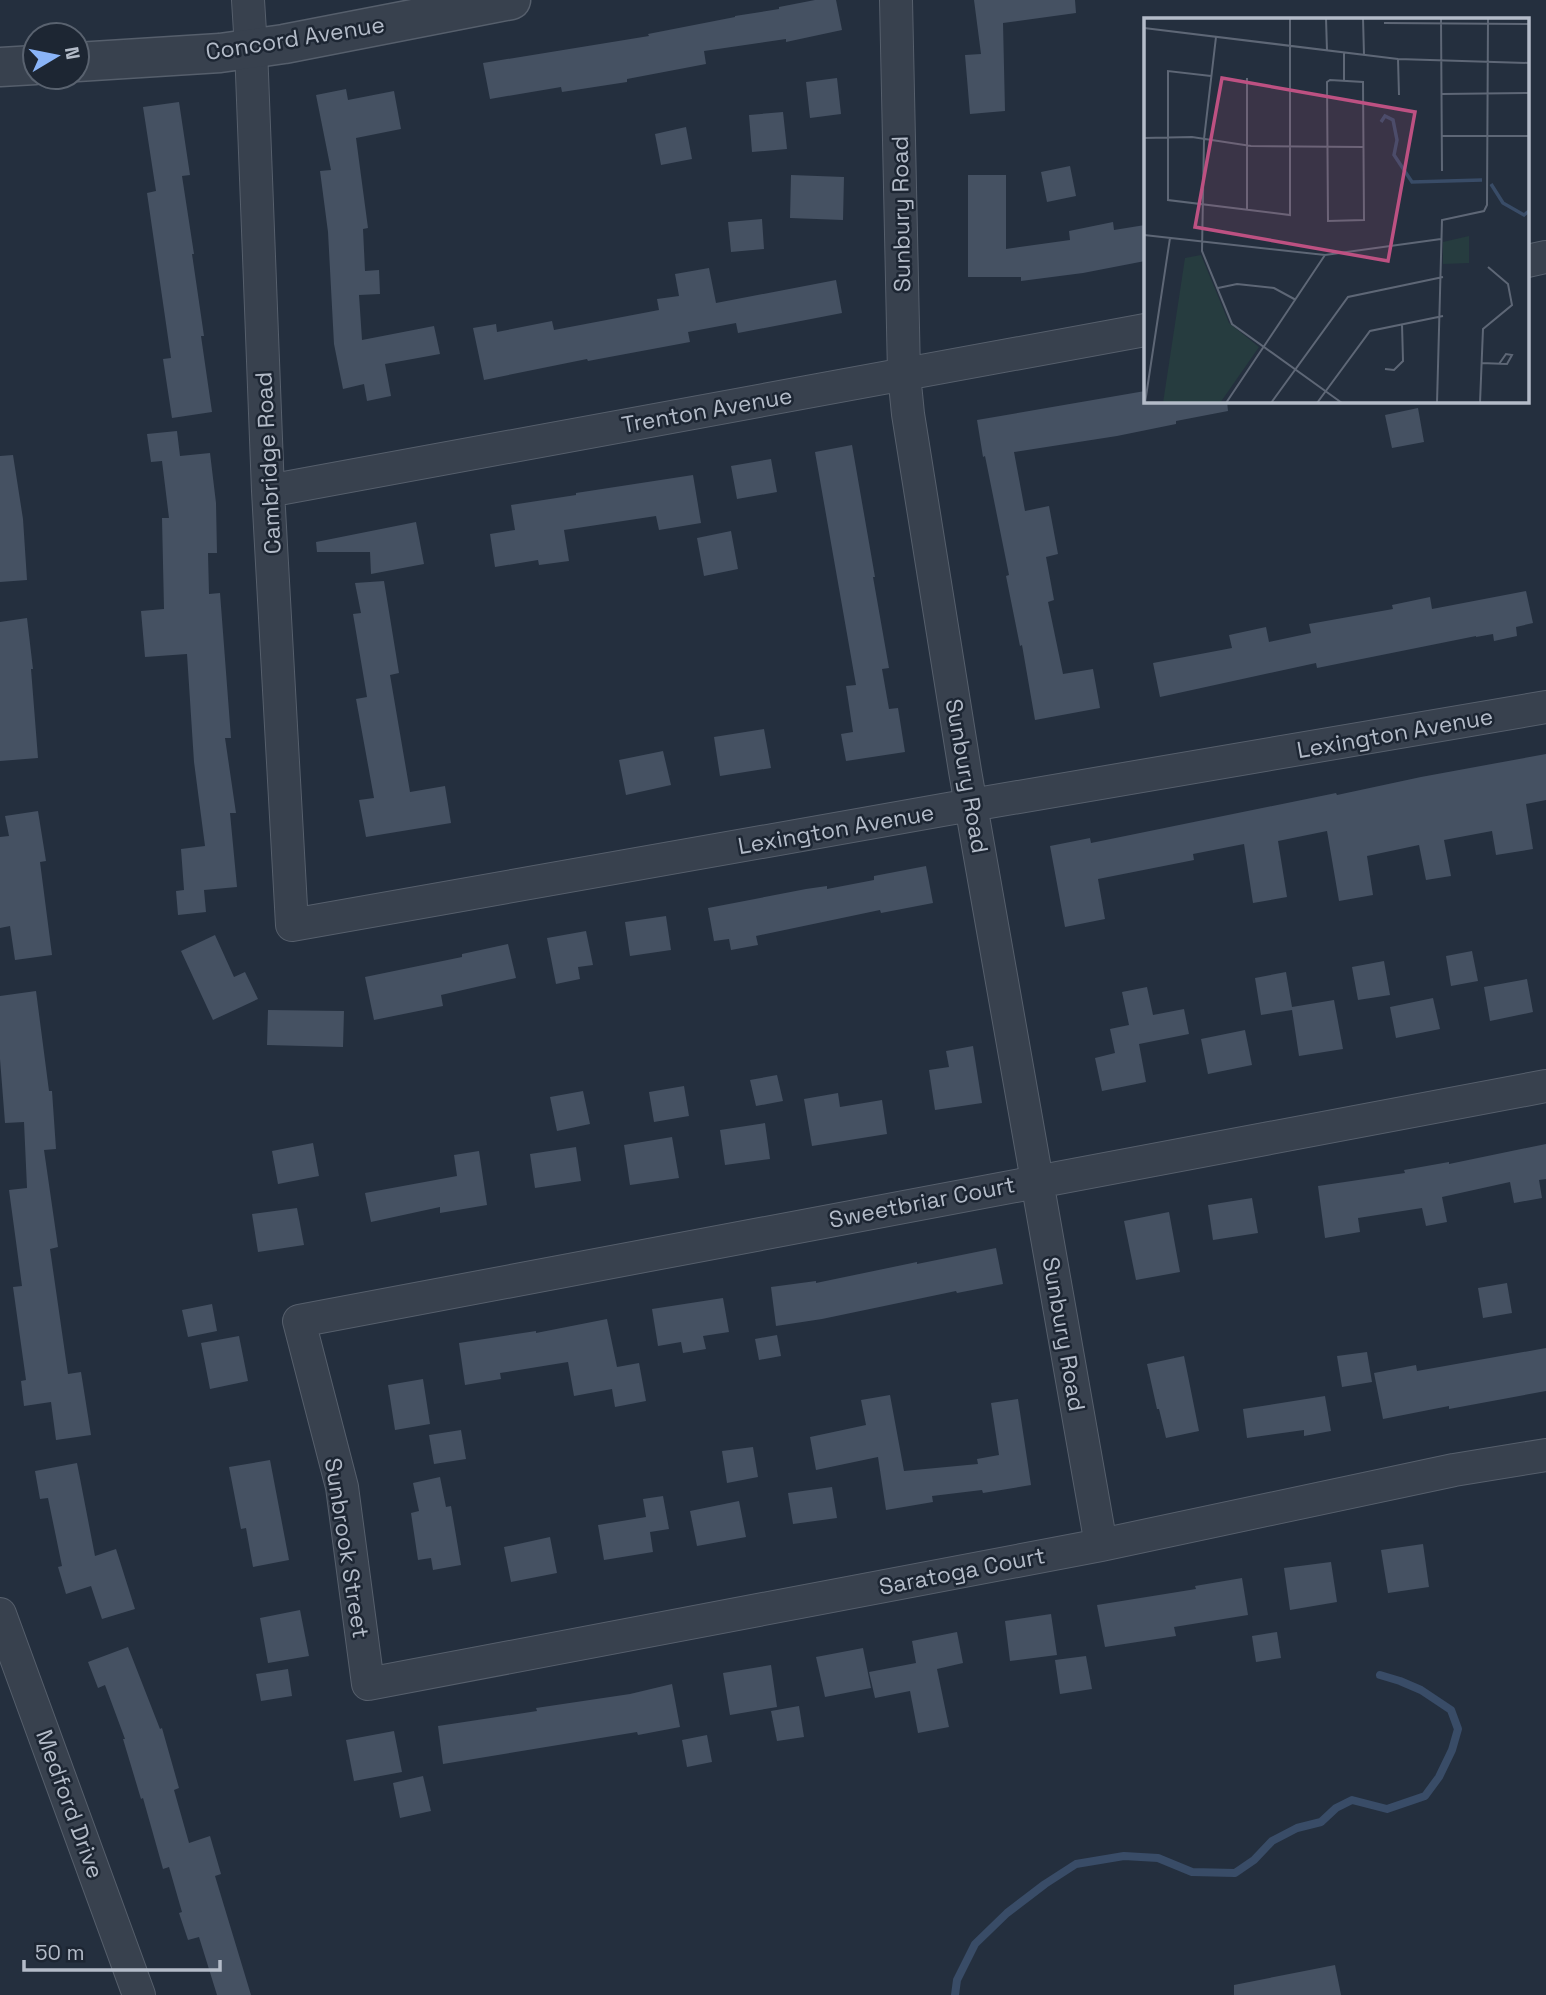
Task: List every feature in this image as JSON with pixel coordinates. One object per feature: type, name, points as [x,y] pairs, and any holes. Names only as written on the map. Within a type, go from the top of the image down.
[{"type":"street","name":"Cambridge Road","points":[[248,0],[268,491],[292,925]]},
{"type":"street","name":"Concord Avenue","points":[[91,61],[220,53],[284,44],[511,0]]},
{"type":"street","name":"Sunbury Road","points":[[897,0],[904,374],[910,428],[971,806],[1101,1545]]},
{"type":"street","points":[[0,67],[21,66]]},
{"type":"street","points":[[1528,261],[1546,257]]},
{"type":"street","name":"Trenton Avenue","points":[[268,491],[1144,330]]},
{"type":"street","name":"Lexington Avenue","points":[[292,925],[1546,707]]},
{"type":"street","name":"Sweetbriar Court","points":[[299,1321],[1546,1086]]},
{"type":"street","name":"Sunbrook Street","points":[[299,1321],[342,1487],[368,1684],[378,1683]]},
{"type":"street","name":"Saratoga Court","points":[[378,1683],[1101,1545],[1454,1470],[1546,1455]]},
{"type":"street","name":"Medford Drive","points":[[0,1614],[139,1995]]},
{"type":"building","points":[[815,0],[836,0],[842,30],[786,42],[786,39],[704,51],[706,64],[627,79],[627,82],[562,92],[561,87],[490,99],[483,63],[649,36],[648,34]]},
{"type":"building","points":[[974,0],[1075,0],[1076,13],[1003,23],[1005,111],[970,114],[965,55],[981,54]]},
{"type":"building","points":[[837,78],[841,114],[810,118],[806,82]]},
{"type":"building","points":[[346,89],[348,100],[394,91],[401,129],[356,138],[368,228],[363,229],[365,271],[379,270],[380,294],[359,295],[362,340],[434,326],[440,354],[385,364],[391,396],[367,401],[364,384],[343,389],[334,344],[328,232],[320,171],[331,170],[316,95]]},
{"type":"building","points":[[179,102],[190,175],[182,176],[212,412],[172,418],[163,359],[171,358],[147,193],[156,191],[143,107]]},
{"type":"building","points":[[783,112],[787,149],[752,152],[749,115]]},
{"type":"building","points":[[686,127],[692,159],[661,165],[655,134]]},
{"type":"building","points":[[1070,166],[1076,196],[1047,202],[1041,172]]},
{"type":"building","points":[[791,175],[844,177],[843,220],[790,218]]},
{"type":"building","points":[[968,175],[1006,175],[1006,249],[1070,240],[1069,231],[1113,222],[1114,230],[1144,225],[1144,261],[1021,281],[1021,277],[968,277]]},
{"type":"building","points":[[762,219],[764,249],[731,252],[728,222]]},
{"type":"building","points":[[709,268],[716,303],[836,280],[842,313],[738,333],[736,323],[688,332],[690,342],[484,380],[473,328],[496,324],[497,332],[552,321],[554,330],[659,310],[657,299],[679,296],[675,274]]},
{"type":"building","points":[[1144,391],[1144,402],[1227,402],[1228,411],[1176,421],[1176,424],[1014,452],[1025,511],[1049,506],[1058,554],[1046,557],[1054,600],[1048,602],[1063,674],[1093,669],[1100,708],[1035,720],[977,420]]},
{"type":"building","points":[[1418,408],[1424,442],[1392,448],[1385,415]]},
{"type":"building","points":[[177,431],[180,456],[210,453],[216,503],[217,553],[208,553],[209,594],[220,593],[231,738],[225,738],[236,813],[230,813],[237,887],[204,890],[206,912],[178,915],[176,891],[184,890],[181,849],[205,846],[194,762],[187,654],[145,657],[141,611],[164,609],[162,518],[169,518],[162,461],[151,462],[147,434]]},
{"type":"building","points":[[852,445],[889,668],[882,669],[889,709],[898,708],[905,752],[846,761],[841,734],[853,732],[846,686],[856,685],[815,452]]},
{"type":"building","points":[[13,455],[23,519],[27,580],[0,582],[0,456]]},
{"type":"building","points":[[771,459],[777,492],[737,499],[731,466]]},
{"type":"building","points":[[693,475],[701,523],[659,530],[656,516],[564,530],[569,561],[539,565],[538,560],[495,567],[490,534],[515,530],[511,505]]},
{"type":"building","points":[[416,522],[424,564],[371,574],[370,552],[317,552],[316,542]]},
{"type":"building","points":[[731,531],[738,569],[704,576],[697,538]]},
{"type":"building","points":[[384,581],[399,673],[390,675],[410,792],[445,786],[451,823],[366,837],[359,800],[374,798],[356,699],[367,697],[353,614],[361,613],[355,583]]},
{"type":"building","points":[[1526,591],[1533,623],[1516,627],[1517,636],[1494,641],[1493,634],[1476,636],[1317,668],[1316,663],[1160,697],[1153,663],[1232,648],[1229,635],[1266,627],[1269,642],[1311,633],[1309,624],[1393,609],[1392,605],[1430,597],[1432,609]]},
{"type":"building","points":[[27,618],[38,758],[0,761],[0,622]]},
{"type":"building","points":[[764,729],[771,768],[720,776],[714,737]]},
{"type":"building","points":[[663,751],[671,785],[626,795],[619,760]]},
{"type":"building","points":[[1546,754],[1546,800],[1526,804],[1533,849],[1496,855],[1492,831],[1444,840],[1451,876],[1426,880],[1419,845],[1367,856],[1373,895],[1339,901],[1327,831],[1278,841],[1287,897],[1253,903],[1244,844],[1193,854],[1194,860],[1098,879],[1105,919],[1065,927],[1050,846],[1090,838],[1091,843]]},
{"type":"building","points":[[38,811],[46,861],[40,862],[52,955],[15,960],[10,926],[0,928],[0,837],[9,836],[5,816]]},
{"type":"building","points":[[926,866],[933,903],[881,913],[880,910],[756,936],[758,945],[731,950],[729,939],[714,941],[708,908],[806,889],[827,886],[827,889],[874,880],[874,876]]},
{"type":"building","points":[[666,916],[671,950],[630,956],[625,922]]},
{"type":"building","points":[[586,931],[593,965],[578,967],[580,979],[556,984],[547,938]]},
{"type":"building","points":[[215,935],[234,977],[245,972],[258,999],[213,1020],[181,951]]},
{"type":"building","points":[[508,944],[516,978],[441,995],[443,1006],[374,1020],[365,977],[462,957],[462,954]]},
{"type":"building","points":[[1472,951],[1478,981],[1451,986],[1446,956]]},
{"type":"building","points":[[1384,961],[1390,995],[1358,1000],[1352,967]]},
{"type":"building","points":[[1286,972],[1292,1007],[1334,1000],[1343,1049],[1299,1056],[1292,1010],[1261,1015],[1255,978]]},
{"type":"building","points":[[1527,979],[1533,1012],[1490,1021],[1484,987]]},
{"type":"building","points":[[1147,987],[1153,1015],[1184,1009],[1189,1034],[1139,1044],[1146,1082],[1102,1091],[1095,1058],[1115,1053],[1110,1029],[1129,1025],[1122,992]]},
{"type":"building","points":[[36,991],[49,1091],[52,1091],[56,1149],[44,1150],[58,1247],[50,1249],[68,1374],[81,1372],[91,1435],[56,1440],[51,1402],[24,1406],[21,1381],[26,1380],[13,1287],[22,1286],[9,1190],[27,1188],[24,1122],[5,1123],[0,1059],[0,996]]},
{"type":"building","points":[[1433,998],[1440,1029],[1396,1038],[1390,1007]]},
{"type":"building","points":[[268,1010],[344,1011],[343,1047],[267,1045]]},
{"type":"building","points":[[1245,1030],[1252,1065],[1208,1074],[1201,1039]]},
{"type":"building","points":[[973,1046],[982,1103],[935,1110],[929,1070],[949,1067],[946,1051]]},
{"type":"building","points":[[777,1075],[783,1101],[756,1106],[750,1080]]},
{"type":"building","points":[[684,1086],[689,1116],[654,1122],[649,1092]]},
{"type":"building","points":[[583,1091],[590,1124],[557,1131],[550,1097]]},
{"type":"building","points":[[838,1093],[840,1107],[882,1100],[887,1134],[812,1146],[804,1099]]},
{"type":"building","points":[[765,1123],[770,1159],[725,1165],[720,1130]]},
{"type":"building","points":[[672,1137],[679,1178],[630,1185],[624,1145]]},
{"type":"building","points":[[313,1143],[319,1176],[278,1184],[272,1151]]},
{"type":"building","points":[[1546,1144],[1546,1179],[1539,1180],[1542,1198],[1514,1203],[1510,1182],[1442,1197],[1447,1222],[1426,1226],[1422,1208],[1358,1218],[1360,1232],[1325,1238],[1318,1186],[1405,1173],[1404,1170],[1449,1164]]},
{"type":"building","points":[[576,1147],[581,1181],[535,1188],[530,1154]]},
{"type":"building","points":[[479,1151],[487,1205],[440,1213],[440,1207],[371,1222],[365,1193],[457,1176],[454,1155]]},
{"type":"building","points":[[1252,1198],[1258,1233],[1213,1240],[1208,1205]]},
{"type":"building","points":[[297,1208],[304,1245],[258,1252],[252,1214]]},
{"type":"building","points":[[1169,1212],[1180,1272],[1136,1280],[1124,1221]]},
{"type":"building","points":[[996,1248],[1003,1284],[776,1326],[771,1287],[816,1283]]},
{"type":"building","points":[[1507,1283],[1512,1313],[1483,1318],[1478,1288]]},
{"type":"building","points":[[723,1298],[729,1332],[703,1336],[706,1349],[683,1353],[681,1342],[658,1346],[652,1309]]},
{"type":"building","points":[[212,1304],[217,1331],[188,1337],[182,1310]]},
{"type":"building","points":[[607,1319],[617,1367],[639,1363],[646,1401],[615,1407],[612,1389],[574,1396],[568,1362],[500,1373],[501,1379],[465,1385],[459,1343],[536,1333]]},
{"type":"building","points":[[777,1335],[781,1356],[759,1360],[755,1339]]},
{"type":"building","points":[[239,1336],[248,1381],[210,1389],[201,1343]]},
{"type":"building","points":[[1546,1348],[1546,1391],[1383,1419],[1374,1373],[1416,1365],[1417,1371]]},
{"type":"building","points":[[1367,1352],[1372,1382],[1342,1387],[1337,1356]]},
{"type":"building","points":[[1184,1356],[1199,1431],[1166,1438],[1147,1364]]},
{"type":"building","points":[[423,1379],[430,1424],[395,1430],[388,1385]]},
{"type":"building","points":[[890,1395],[904,1471],[978,1464],[977,1459],[999,1455],[991,1403],[1018,1399],[1031,1485],[983,1493],[982,1490],[932,1496],[933,1502],[886,1510],[878,1457],[816,1470],[810,1437],[866,1425],[861,1400]]},
{"type":"building","points":[[1325,1396],[1331,1431],[1304,1436],[1304,1430],[1247,1438],[1243,1409]]},
{"type":"building","points":[[461,1430],[466,1459],[434,1464],[429,1435]]},
{"type":"building","points":[[753,1447],[758,1477],[727,1483],[722,1451]]},
{"type":"building","points":[[270,1460],[289,1560],[253,1567],[246,1528],[241,1529],[229,1467]]},
{"type":"building","points":[[77,1463],[95,1556],[116,1549],[135,1609],[102,1619],[91,1586],[66,1594],[58,1567],[62,1566],[48,1498],[40,1499],[35,1471]]},
{"type":"building","points":[[440,1477],[446,1507],[451,1506],[461,1565],[433,1570],[431,1558],[418,1560],[411,1513],[419,1511],[413,1483]]},
{"type":"building","points":[[832,1487],[837,1518],[793,1524],[788,1493]]},
{"type":"building","points":[[663,1496],[669,1529],[650,1532],[653,1552],[604,1560],[598,1525],[646,1517],[643,1499]]},
{"type":"building","points":[[739,1501],[746,1537],[697,1546],[690,1511]]},
{"type":"building","points":[[550,1537],[557,1573],[511,1582],[504,1547]]},
{"type":"building","points":[[1423,1544],[1429,1587],[1388,1593],[1381,1550]]},
{"type":"building","points":[[1331,1562],[1337,1602],[1290,1610],[1284,1568]]},
{"type":"building","points":[[1242,1578],[1248,1615],[1174,1627],[1176,1636],[1105,1647],[1097,1605],[1196,1589],[1195,1586]]},
{"type":"building","points":[[300,1610],[309,1656],[268,1663],[260,1618]]},
{"type":"building","points":[[1051,1614],[1057,1655],[1010,1661],[1005,1621]]},
{"type":"building","points":[[957,1632],[963,1663],[937,1669],[949,1727],[918,1733],[910,1691],[875,1698],[869,1672],[916,1663],[912,1641]]},
{"type":"building","points":[[1277,1632],[1281,1658],[1256,1662],[1252,1636]]},
{"type":"building","points":[[128,1647],[160,1729],[162,1728],[179,1788],[174,1790],[189,1843],[210,1836],[221,1874],[215,1876],[251,1995],[217,1995],[199,1937],[188,1940],[169,1867],[163,1869],[125,1739],[105,1685],[98,1688],[88,1662]]},
{"type":"building","points":[[863,1648],[871,1688],[825,1697],[816,1657]]},
{"type":"building","points":[[1086,1656],[1092,1689],[1060,1694],[1055,1660]]},
{"type":"building","points":[[771,1665],[777,1707],[730,1715],[723,1673]]},
{"type":"building","points":[[288,1669],[292,1696],[261,1701],[256,1674]]},
{"type":"building","points":[[672,1684],[680,1727],[443,1764],[438,1726],[537,1711],[536,1708],[630,1694]]},
{"type":"building","points":[[799,1706],[804,1737],[777,1741],[771,1711]]},
{"type":"building","points":[[394,1731],[402,1772],[354,1781],[346,1740]]},
{"type":"building","points":[[707,1735],[712,1762],[687,1767],[682,1740]]},
{"type":"building","points":[[423,1776],[431,1811],[400,1818],[393,1783]]},
{"type":"building","points":[[1335,1965],[1341,1995],[1234,1995],[1234,1985]]},
{"type":"waterway","points":[[955,1995],[957,1980],[975,1944],[1007,1913],[1076,1864],[1124,1856],[1158,1858],[1192,1872],[1235,1873],[1254,1860],[1272,1841],[1297,1828],[1321,1822],[1336,1808],[1352,1800],[1387,1809],[1425,1796],[1439,1777],[1452,1750],[1458,1729],[1451,1710],[1421,1690],[1380,1675]]}]
